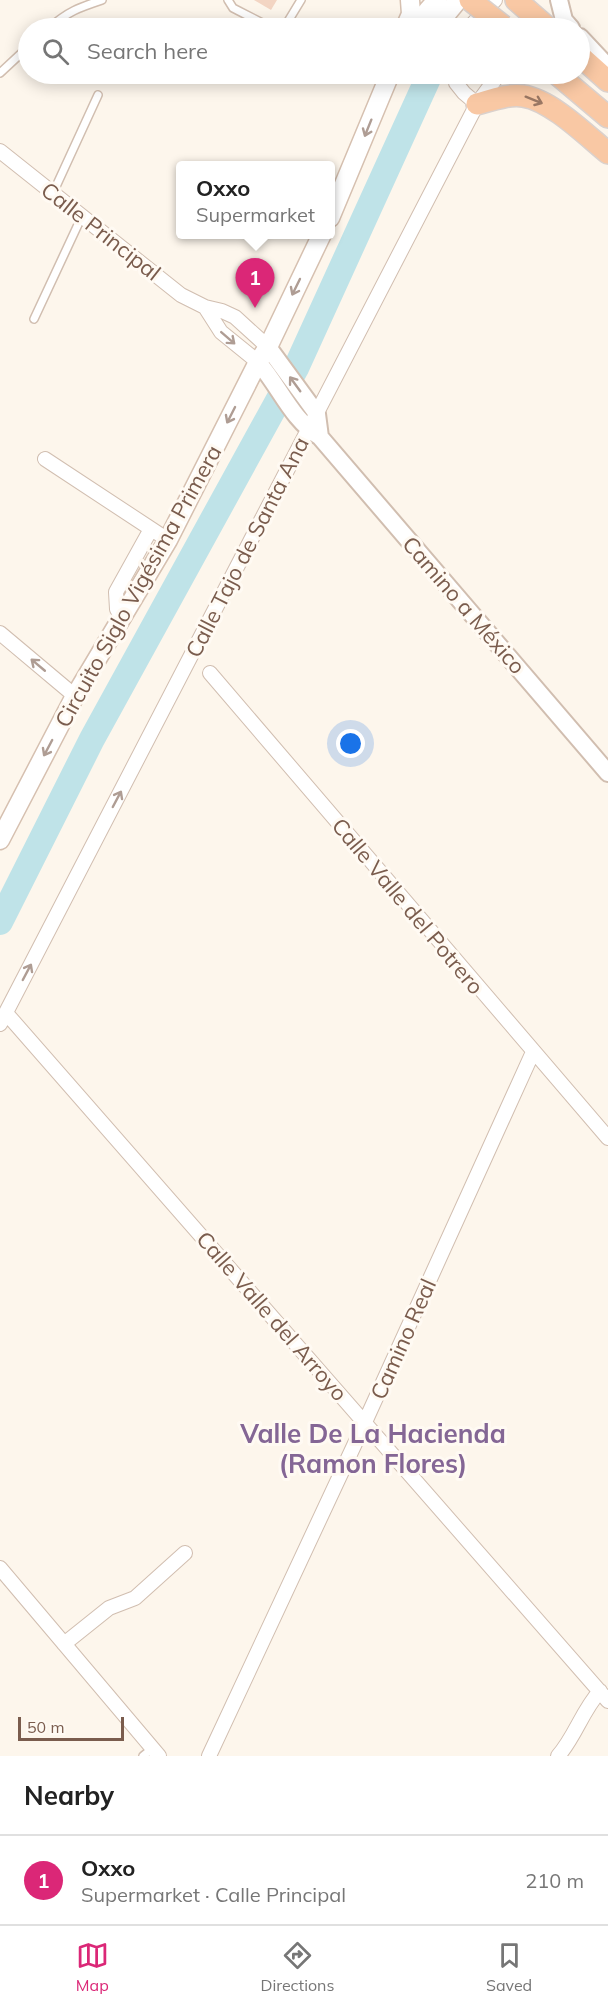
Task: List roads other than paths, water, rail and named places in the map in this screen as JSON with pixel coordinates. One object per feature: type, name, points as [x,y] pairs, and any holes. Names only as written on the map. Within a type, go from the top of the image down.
[{"type":"highway","points":[[470,0],[493,18]]},
{"type":"highway","points":[[524,2],[539,18]]},
{"type":"highway","points":[[590,65],[608,81]]},
{"type":"highway","points":[[569,84],[608,117]]},
{"type":"highway","points":[[477,104],[500,97],[525,96],[558,113],[608,153]]},
{"type":"main road","points":[[409,18],[410,0]]},
{"type":"main road","points":[[423,18],[437,0]]},
{"type":"main road","points":[[443,18],[458,0]]},
{"type":"main road","points":[[335,206],[386,84]]},
{"type":"main road","name":"Circuito Siglo Vigésima Primera","points":[[0,838],[75,696],[168,540],[273,353],[320,239]]},
{"type":"street","points":[[479,18],[495,0]]},
{"type":"street","points":[[559,0],[559,8],[563,18]]},
{"type":"street","points":[[590,48],[608,67]]},
{"type":"street","points":[[457,84],[477,104]]},
{"type":"street","name":"Calle Tajo de Santa Ana","points":[[314,411],[477,104],[492,84]]},
{"type":"street","name":"Calle Principal","points":[[0,151],[181,295],[205,307],[235,317],[273,353],[314,411]]},
{"type":"street","name":"Calle Principal","points":[[205,307],[221,332],[263,368],[308,429]]},
{"type":"street","points":[[308,429],[314,411]]},
{"type":"street","name":"Calle Tajo de Santa Ana","points":[[3,1018],[308,429]]},
{"type":"street","name":"Camino a México","points":[[308,429],[608,773]]},
{"type":"street","points":[[45,459],[168,540]]},
{"type":"street","points":[[122,618],[117,609],[116,592],[151,529]]},
{"type":"street","points":[[0,633],[75,696]]},
{"type":"street","name":"Calle Valle del Potrero","points":[[210,673],[608,1138]]},
{"type":"street","name":"Calle Valle del Arroyo","points":[[3,1018],[365,1422],[604,1696]]},
{"type":"street","name":"Camino Real","points":[[209,1756],[365,1422],[533,1052]]},
{"type":"street","points":[[64,1644],[109,1608],[135,1598],[185,1553]]},
{"type":"street","points":[[0,1568],[152,1753]]},
{"type":"street","points":[[558,1756],[564,1750],[582,1715],[604,1696]]},
{"type":"lane","points":[[60,18],[78,8],[102,0]]},
{"type":"lane","points":[[228,0],[233,8],[252,18]]},
{"type":"lane","points":[[290,18],[301,0]]},
{"type":"lane","points":[[0,72],[18,56]]},
{"type":"lane","points":[[53,193],[98,95]]},
{"type":"lane","points":[[34,319],[82,216]]},
{"type":"waterway","points":[[0,922],[92,739],[296,368],[425,84]]},
{"type":"place","name":"Oxxo","points":[[255,308]]},
{"type":"district","name":"Valle De La Hacienda (Ramon Flores)","points":[[373,1449]]}]
